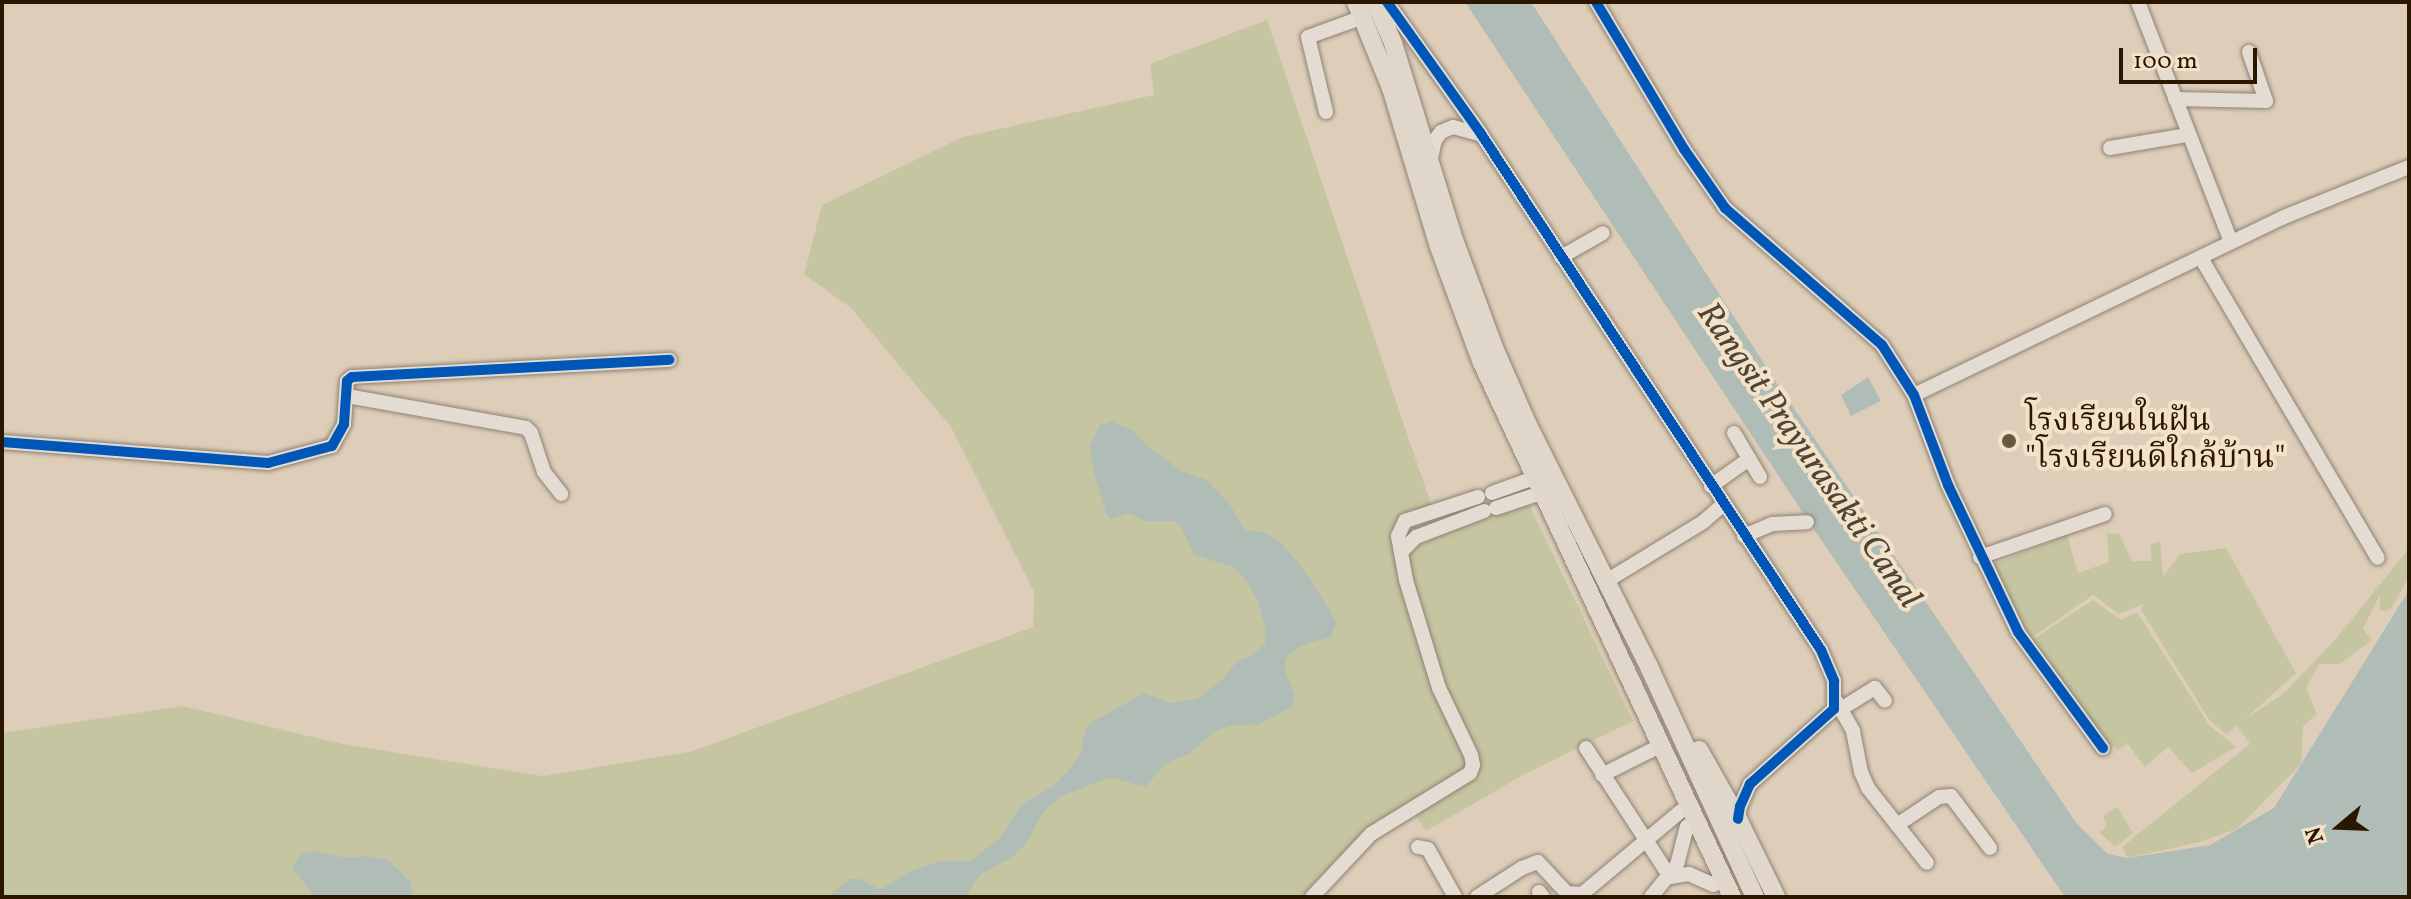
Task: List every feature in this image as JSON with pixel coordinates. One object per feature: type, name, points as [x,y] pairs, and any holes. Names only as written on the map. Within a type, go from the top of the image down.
[{"type":"main road","points":[[1365,7],[1393,43],[1452,234],[1495,350],[1528,425],[1608,580],[1755,897]]},
{"type":"main road","points":[[1365,7],[1453,289],[1538,486],[1732,897]]},
{"type":"main road","points":[[1650,669],[1738,819],[1776,897]]},
{"type":"main road","points":[[1631,679],[1654,749],[1717,891]]},
{"type":"street","points":[[1387,2],[1481,134],[1821,650],[1834,681],[1838,705],[1853,731],[1864,780],[1927,863]]},
{"type":"street","points":[[1596,2],[1715,196],[1882,345],[1914,395],[1980,557],[2018,632],[2103,748]]},
{"type":"street","points":[[2138,2],[2231,242]]},
{"type":"street","points":[[1326,112],[1308,37],[1365,7]]},
{"type":"street","points":[[2175,99],[2266,101],[2249,52]]},
{"type":"street","points":[[1430,163],[1435,140],[1441,132],[1453,127],[1481,134]]},
{"type":"street","points":[[2110,148],[2188,135]]},
{"type":"street","points":[[1914,395],[2231,242],[2333,196],[2409,167]]},
{"type":"street","points":[[1561,257],[1603,233]]},
{"type":"street","points":[[2201,258],[2378,558]]},
{"type":"street","points":[[2,442],[268,463],[332,446],[344,424],[347,381],[352,377],[670,360]]},
{"type":"street","points":[[347,396],[526,428],[531,433],[544,472],[561,494]]},
{"type":"street","points":[[1734,433],[1760,477]]},
{"type":"street","points":[[1711,486],[1749,459]]},
{"type":"street","points":[[1312,897],[1371,834],[1463,779],[1473,765],[1439,688],[1406,580],[1402,551],[1416,537],[1487,502],[1538,486]]},
{"type":"street","points":[[1608,580],[1703,522],[1724,504]]},
{"type":"street","points":[[1980,557],[2105,514]]},
{"type":"street","points":[[1744,536],[1772,524],[1807,522]]},
{"type":"street","points":[[1738,819],[1750,784],[1827,719],[1838,705],[1875,688],[1885,701]]},
{"type":"street","points":[[1586,748],[1644,842],[1670,877]]},
{"type":"street","points":[[1602,775],[1654,749]]},
{"type":"street","points":[[1708,767],[1719,780],[1729,785],[1750,784]]},
{"type":"street","points":[[1897,825],[1939,797],[1951,796],[1990,848]]},
{"type":"street","points":[[1477,897],[1522,868],[1538,862],[1567,893],[1582,894],[1644,842],[1684,818]]},
{"type":"street","points":[[1651,897],[1670,877],[1683,850],[1684,818]]},
{"type":"street","points":[[1418,847],[1428,849],[1455,897]]},
{"type":"street","points":[[1670,877],[1689,874],[1717,891]]},
{"type":"green space","points":[[1267,20],[1436,519],[1524,494],[1633,721],[1525,774],[1426,831],[1415,814],[1360,851],[1319,897],[2,897],[2,733],[183,706],[342,744],[542,776],[690,752],[1033,627],[1034,592],[951,427],[851,308],[804,274],[822,205],[963,137],[1154,95],[1150,64]]},
{"type":"green space","points":[[2107,533],[2119,534],[2132,561],[2152,561],[2150,545],[2160,541],[2163,577],[2180,554],[2226,548],[2296,673],[2244,720],[2283,694],[2336,639],[2409,548],[2409,577],[2390,610],[2380,611],[2380,595],[2363,629],[2372,640],[2339,664],[2319,664],[2306,688],[2317,714],[2303,726],[2301,764],[2237,829],[2200,842],[2128,858],[2122,847],[2250,744],[2237,726],[2226,734],[2210,721],[2141,610],[2144,604],[2119,614],[2093,595],[2031,638],[2022,629],[1989,566],[2067,535],[2078,573],[2109,562]]},
{"type":"green space","points":[[2093,600],[2121,620],[2137,612],[2209,725],[2236,747],[2192,773],[2168,747],[2145,767],[2127,743],[2118,750],[2107,741],[2032,640]]},
{"type":"green space","points":[[2117,807],[2133,833],[2115,847],[2099,832],[2107,826],[2103,816]]},
{"type":"water","name":"Rangsit Prayurasakti Canal","points":[[1465,2],[1531,2],[1776,382],[2077,824],[2108,854],[2128,858],[2210,845],[2274,808],[2409,590],[2409,897],[2065,897],[1813,528]]},
{"type":"water","points":[[1868,377],[1881,401],[1851,416],[1841,395]]},
{"type":"water","points":[[1110,421],[1133,430],[1144,443],[1181,471],[1207,480],[1229,503],[1245,530],[1262,532],[1279,541],[1302,567],[1331,612],[1336,623],[1331,637],[1298,647],[1287,657],[1284,668],[1295,696],[1292,707],[1259,724],[1230,726],[1215,731],[1189,754],[1166,763],[1145,787],[1110,777],[1060,797],[1042,814],[1026,844],[1012,857],[980,875],[965,897],[828,897],[850,879],[860,879],[880,890],[910,871],[940,861],[970,861],[999,839],[1021,805],[1053,786],[1071,768],[1081,752],[1085,730],[1092,722],[1144,693],[1172,703],[1197,699],[1223,679],[1237,661],[1253,655],[1265,644],[1266,629],[1257,600],[1245,579],[1233,567],[1194,555],[1181,526],[1173,521],[1148,522],[1128,513],[1112,519],[1107,516],[1093,469],[1090,446],[1099,426]]},
{"type":"water","points":[[313,851],[346,858],[367,856],[387,859],[411,882],[413,895],[315,897],[292,868],[300,855]]},
{"type":"cycle path","points":[[1387,2],[1481,134],[1821,650],[1834,681],[1834,709],[1750,784],[1738,819]]},
{"type":"cycle path","points":[[1596,2],[1684,149],[1725,208],[1882,345],[1914,395],[1948,485],[2018,632],[2103,748]]},
{"type":"cycle path","points":[[2,442],[268,463],[332,446],[344,424],[347,381],[352,377],[670,360]]},
{"type":"place","name":"โรงเรียนในฝัน \"โรงเรียนดีใกล้บ้าน\"","points":[[2009,441]]}]
